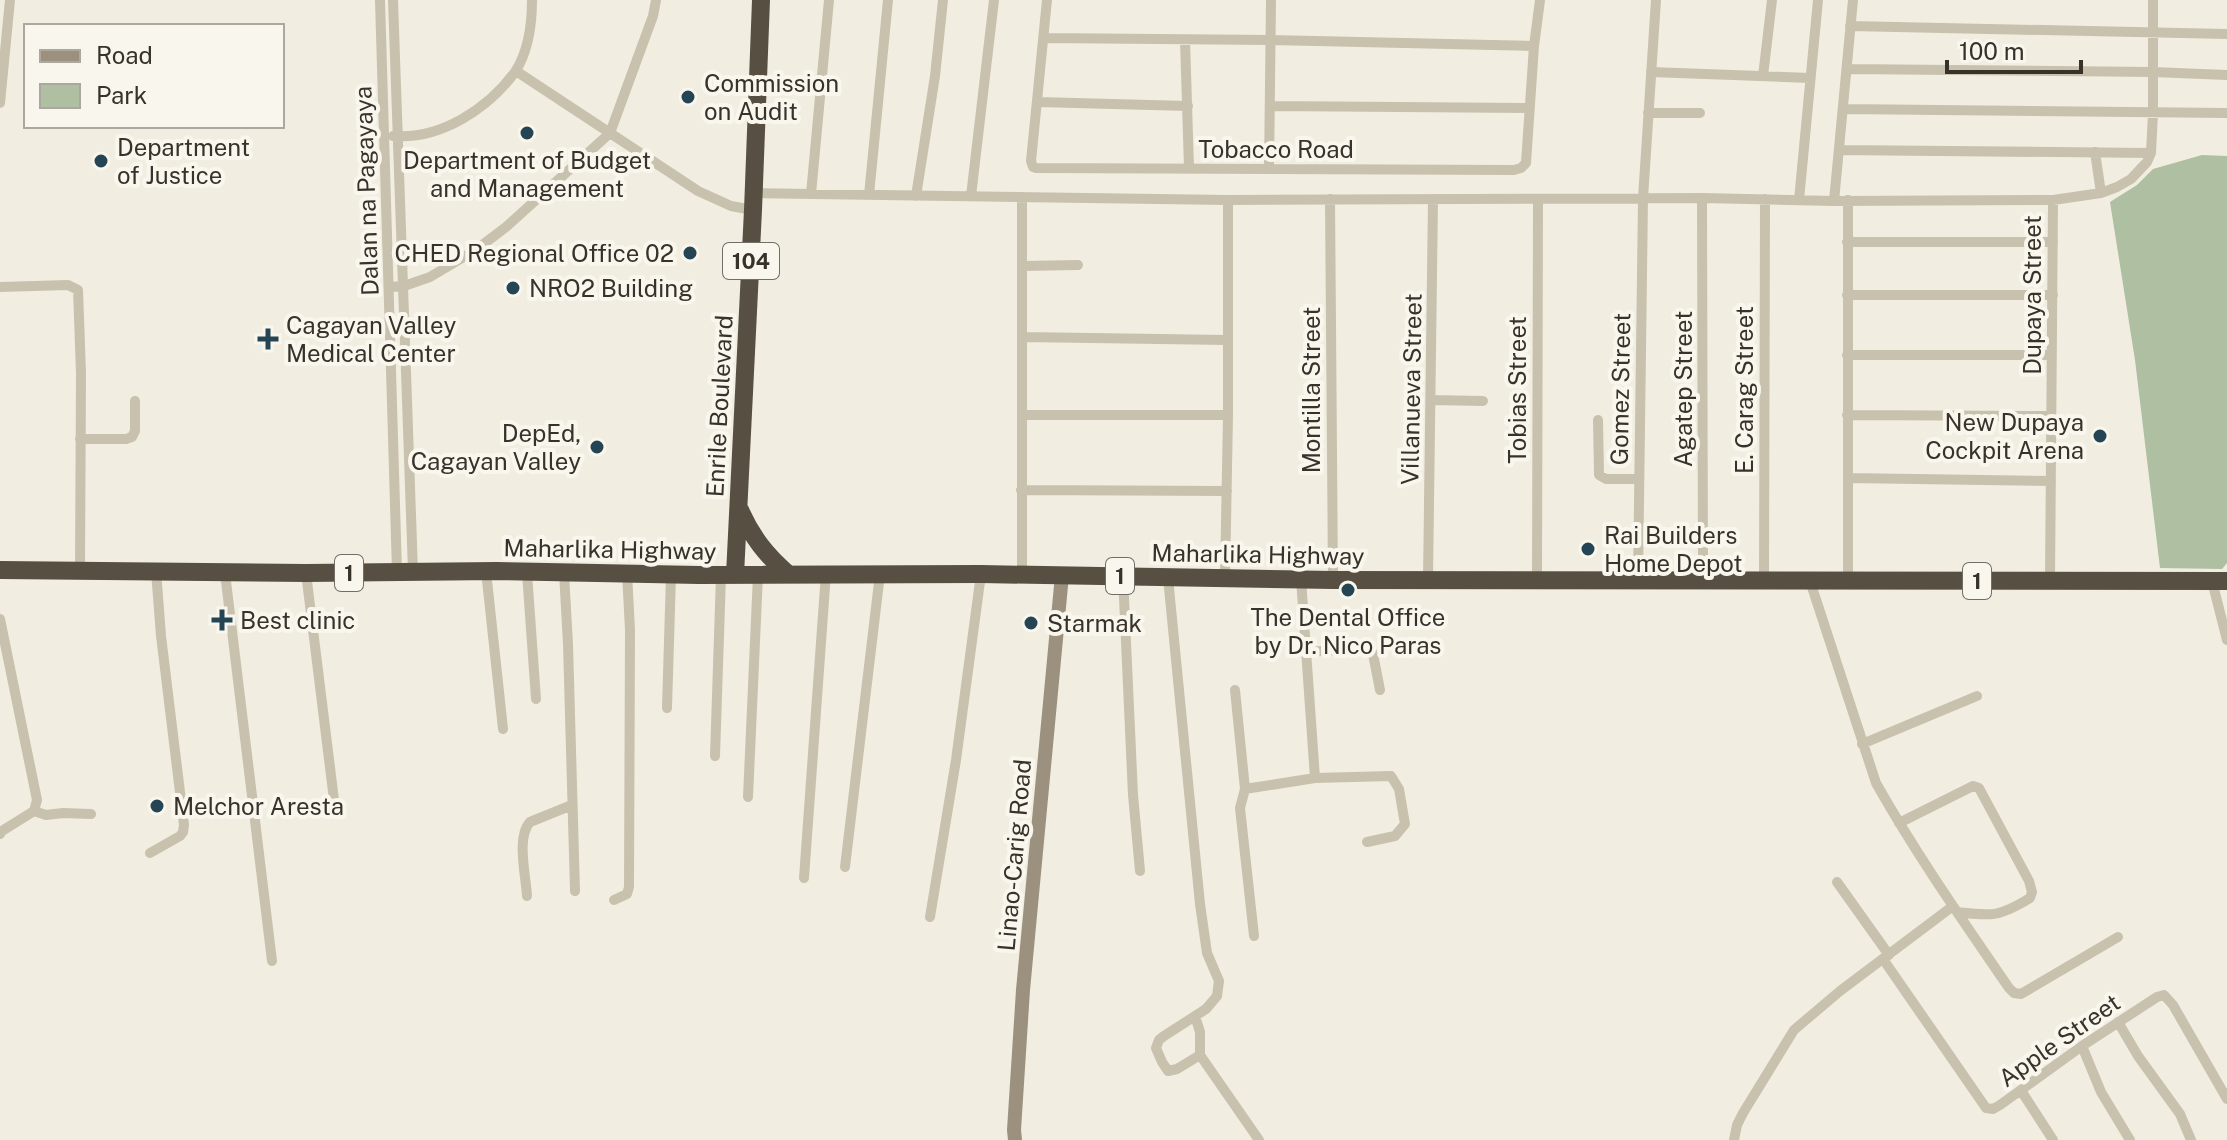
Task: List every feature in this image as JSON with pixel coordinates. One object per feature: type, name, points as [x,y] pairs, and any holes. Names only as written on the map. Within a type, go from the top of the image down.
[{"type":"highway","name":"Enrile Boulevard","points":[[728,575],[738,514],[761,0]]},
{"type":"highway","points":[[738,514],[763,551],[788,574]]},
{"type":"highway","points":[[699,575],[728,549],[738,514]]},
{"type":"highway","name":"Maharlika Highway","points":[[0,570],[981,574],[1333,580],[2220,581]]},
{"type":"main road","name":"Linao-Carig Road","points":[[1015,1140],[1025,975],[1062,575]]},
{"type":"street","points":[[0,103],[10,0]]},
{"type":"street","name":"Dalan na Pagayaya","points":[[380,0],[389,287],[405,572]]},
{"type":"street","name":"Dalan na Pagayaya","points":[[393,0],[404,286],[405,572]]},
{"type":"street","points":[[385,135],[437,130],[473,112],[516,71],[529,34],[532,0]]},
{"type":"street","points":[[389,287],[404,286],[430,277],[477,249],[506,227],[610,133],[656,0]]},
{"type":"street","points":[[811,194],[829,0]]},
{"type":"street","points":[[869,195],[888,0]]},
{"type":"street","points":[[916,196],[935,76],[943,0]]},
{"type":"street","points":[[971,196],[994,0]]},
{"type":"street","points":[[1047,0],[1038,102],[1188,106]]},
{"type":"street","points":[[1269,168],[1271,0]]},
{"type":"street","points":[[1270,106],[1529,108],[1540,0]]},
{"type":"street","name":"Gomez Street","points":[[1638,579],[1643,198],[1656,0]]},
{"type":"street","points":[[1763,76],[1772,0]]},
{"type":"street","points":[[1799,200],[1818,0]]},
{"type":"street","points":[[1834,201],[1853,0]]},
{"type":"street","points":[[516,71],[698,191],[731,206],[811,194],[1228,200],[2053,200],[2101,193],[2117,187],[2131,179],[2147,162],[2151,153],[2153,112],[2153,0]]},
{"type":"street","points":[[1850,26],[2227,34]]},
{"type":"street","points":[[1044,38],[1534,46]]},
{"type":"street","points":[[1185,40],[1189,168]]},
{"type":"street","points":[[1847,69],[2227,75]]},
{"type":"street","points":[[1651,72],[1810,78]]},
{"type":"street","name":"Tobacco Road","points":[[1038,102],[1031,161],[1033,167],[1038,168],[1514,170],[1526,163],[1529,108]]},
{"type":"street","points":[[1843,109],[2227,113]]},
{"type":"street","points":[[1648,113],[1700,113]]},
{"type":"street","points":[[1839,150],[2151,153]]},
{"type":"street","points":[[2095,152],[2101,193]]},
{"type":"street","points":[[1022,197],[1022,576]]},
{"type":"street","name":"Agatep Street","points":[[1702,198],[1705,580]]},
{"type":"street","name":"Montilla Street","points":[[1330,199],[1333,580]]},
{"type":"street","name":"Villanueva Street","points":[[1428,579],[1433,199]]},
{"type":"street","name":"E. Carag Street","points":[[1764,580],[1765,199]]},
{"type":"street","points":[[1225,578],[1228,200]]},
{"type":"street","name":"Tobias Street","points":[[1537,581],[1538,200]]},
{"type":"street","points":[[1848,200],[1848,580]]},
{"type":"street","name":"Dupaya Street","points":[[2050,582],[2053,200]]},
{"type":"street","points":[[1847,242],[2053,242]]},
{"type":"street","points":[[1023,266],[1078,265]]},
{"type":"street","points":[[0,287],[68,285],[78,290],[80,570]]},
{"type":"street","points":[[1847,295],[2053,295]]},
{"type":"street","points":[[1023,337],[1227,340]]},
{"type":"street","points":[[1847,355],[2052,355]]},
{"type":"street","points":[[1431,400],[1483,401]]},
{"type":"street","points":[[80,439],[132,437],[135,431],[135,401]]},
{"type":"street","points":[[1022,415],[1228,415]]},
{"type":"street","points":[[1847,415],[2051,416]]},
{"type":"street","points":[[1598,420],[1599,475],[1606,479],[1639,479]]},
{"type":"street","points":[[1848,478],[2051,481]]},
{"type":"street","points":[[1021,490],[1227,491]]},
{"type":"street","points":[[150,853],[180,836],[184,825],[156,571]]},
{"type":"street","points":[[486,571],[503,729]]},
{"type":"street","points":[[225,573],[272,961]]},
{"type":"street","points":[[306,573],[335,808]]},
{"type":"street","points":[[527,573],[536,699]]},
{"type":"street","points":[[564,573],[575,891]]},
{"type":"street","points":[[614,900],[627,894],[629,887],[630,630],[627,573]]},
{"type":"street","points":[[804,878],[826,573]]},
{"type":"street","points":[[845,867],[880,574]]},
{"type":"street","points":[[930,917],[956,760],[981,574]]},
{"type":"street","points":[[667,708],[671,575]]},
{"type":"street","points":[[715,756],[728,575]]},
{"type":"street","points":[[748,797],[758,575]]},
{"type":"street","points":[[1123,576],[1133,795],[1140,871]]},
{"type":"street","points":[[1168,578],[1200,904],[1207,953],[1219,984],[1214,1002],[1164,1036],[1156,1048],[1168,1071],[1200,1055]]},
{"type":"street","points":[[1301,579],[1315,778]]},
{"type":"street","points":[[1810,581],[1876,783],[1899,823],[2009,988],[2017,994],[2027,991],[2118,937]]},
{"type":"street","points":[[2220,581],[2227,640]]},
{"type":"street","points":[[0,619],[6,673],[37,800],[34,811],[0,834]]},
{"type":"street","points":[[1306,652],[1370,648],[1380,690]]},
{"type":"street","points":[[1235,690],[1245,789],[1240,808],[1254,936]]},
{"type":"street","points":[[1862,744],[1977,696]]},
{"type":"street","points":[[1245,789],[1315,778],[1386,775],[1394,779],[1399,789],[1405,824],[1395,836],[1367,842]]},
{"type":"street","points":[[1734,1140],[1743,1113],[1794,1030],[1840,991],[1955,909],[1996,915],[2030,898],[2029,881],[1979,788],[1973,786],[1899,823]]},
{"type":"street","points":[[527,896],[523,843],[526,827],[530,822],[572,805]]},
{"type":"street","points":[[34,811],[46,815],[91,814]]},
{"type":"street","points":[[1837,882],[1886,957]]},
{"type":"street","name":"Apple Street","points":[[1886,957],[1983,1105],[1993,1109],[2022,1092],[2082,1046],[2164,995],[2227,1099]]},
{"type":"street","points":[[1195,1016],[1200,1032],[1200,1055],[1259,1140]]},
{"type":"street","points":[[2118,1022],[2180,1114],[2191,1140]]},
{"type":"street","points":[[2082,1046],[2101,1092],[2130,1140]]},
{"type":"street","points":[[2022,1092],[2053,1140]]},
{"type":"green space","points":[[2202,155],[2227,156],[2227,563],[2222,569],[2160,568],[2135,360],[2110,202],[2137,185],[2153,169]]},
{"type":"place","name":"Commission on Audit","points":[[688,97]]},
{"type":"place","name":"Department of Budget and Management","points":[[527,133]]},
{"type":"place","name":"Department of Justice","points":[[101,161]]},
{"type":"place","name":"CHED Regional Office 02","points":[[690,253]]},
{"type":"place","name":"NRO2 Building","points":[[513,288]]},
{"type":"place","name":"Cagayan Valley Medical Center","points":[[268,339]]},
{"type":"place","name":"New Dupaya Cockpit Arena","points":[[2100,436]]},
{"type":"place","name":"DepEd, Cagayan Valley","points":[[597,447]]},
{"type":"place","name":"Rai Builders Home Depot","points":[[1588,549]]},
{"type":"place","name":"The Dental Office by Dr. Nico Paras","points":[[1348,590]]},
{"type":"place","name":"Best clinic","points":[[222,620]]},
{"type":"place","name":"Starmak","points":[[1031,623]]},
{"type":"place","name":"Melchor Aresta","points":[[157,806]]}]
